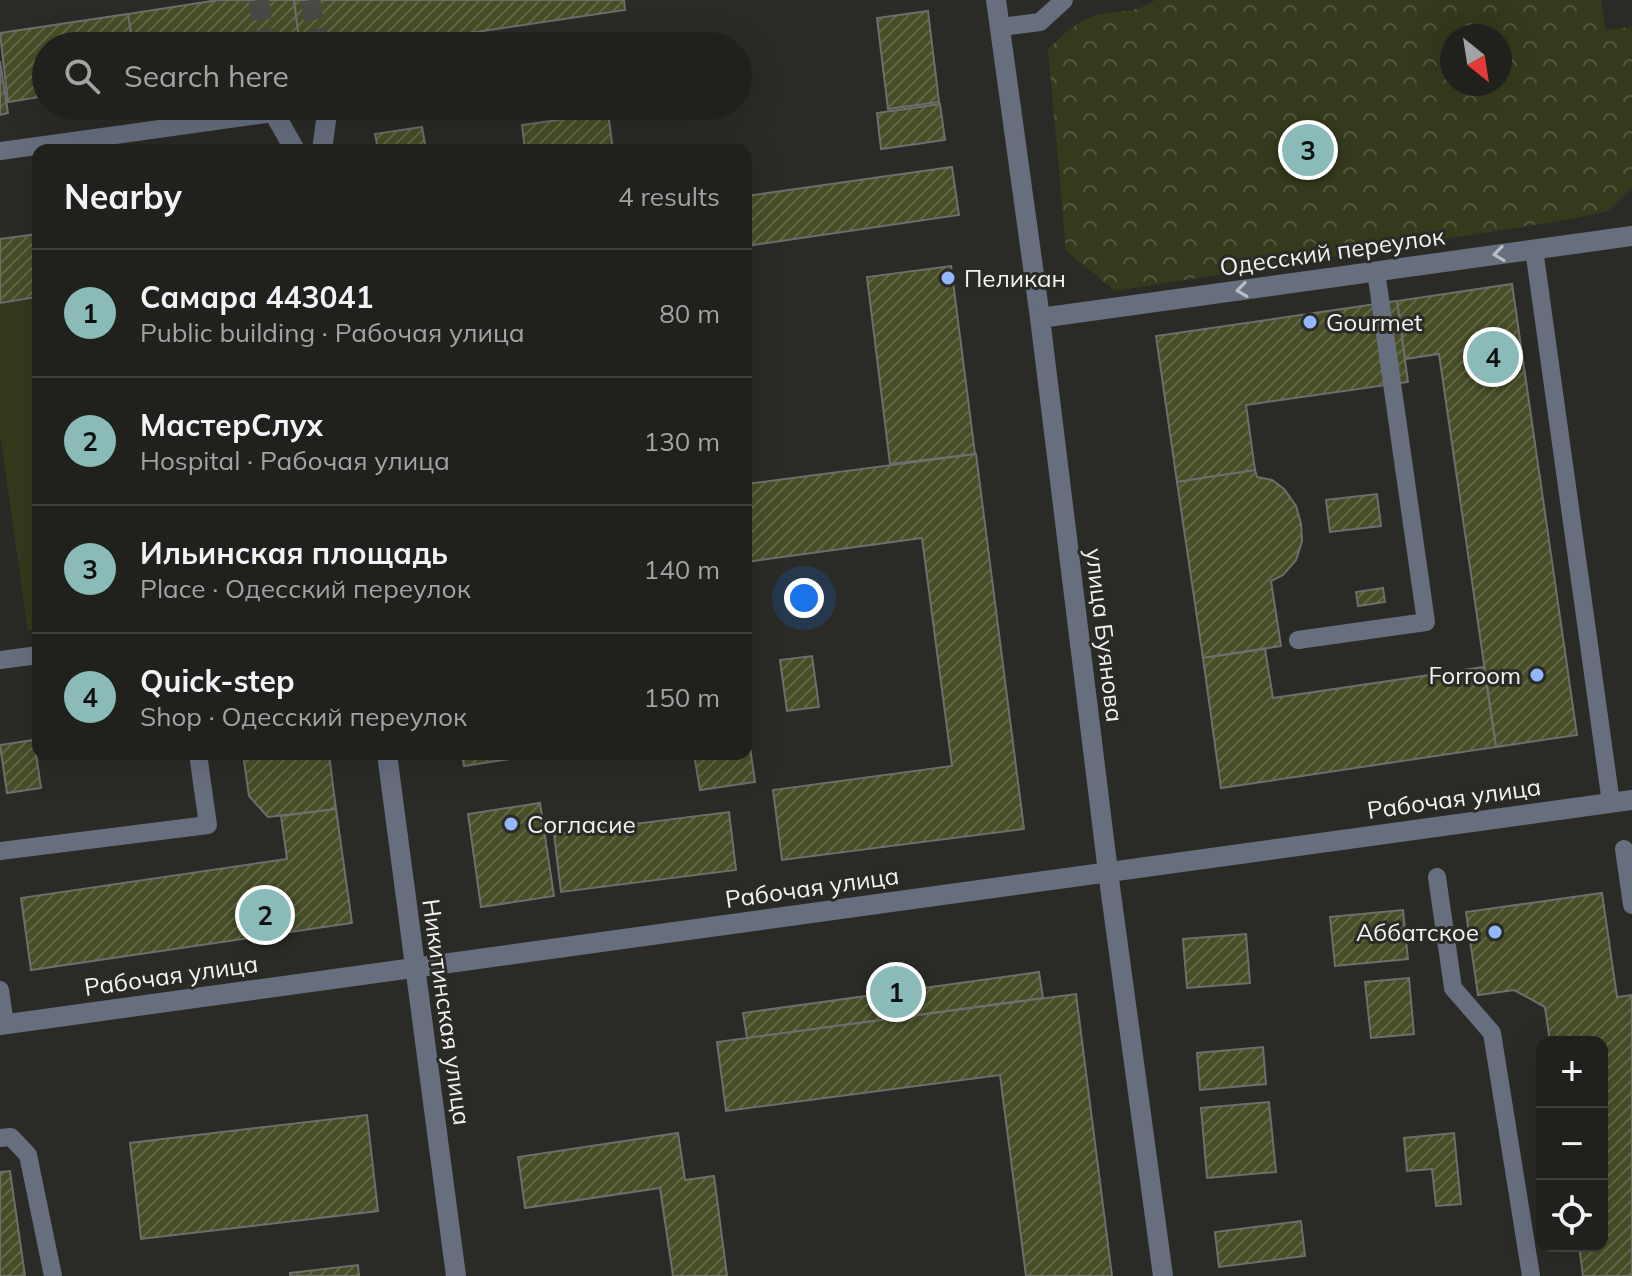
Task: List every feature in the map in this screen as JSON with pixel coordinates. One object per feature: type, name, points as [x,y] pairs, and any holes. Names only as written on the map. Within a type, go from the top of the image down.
[{"type":"street","name":"улица Буянова","points":[[996,0],[1163,1276]]},
{"type":"street","points":[[279,120],[292,144]]},
{"type":"street","points":[[323,144],[326,120]]},
{"type":"street","name":"Одесский переулок","points":[[1040,318],[1632,236]]},
{"type":"street","name":"Никитинская улица","points":[[388,760],[456,1276]]},
{"type":"street","name":"Рабочая улица","points":[[2,1024],[1622,802]]},
{"type":"lane","points":[[1001,27],[1040,22],[1064,0]]},
{"type":"lane","points":[[46,144],[202,120]]},
{"type":"lane","points":[[0,151],[32,146]]},
{"type":"lane","points":[[1534,249],[1622,802]]},
{"type":"lane","points":[[1298,640],[1426,622],[1376,271]]},
{"type":"lane","points":[[0,660],[32,656]]},
{"type":"lane","points":[[0,851],[208,825],[199,760]]},
{"type":"lane","points":[[1624,849],[1632,905]]},
{"type":"lane","points":[[1437,877],[1453,988],[1492,1033],[1531,1276]]},
{"type":"lane","points":[[0,990],[2,1024]]},
{"type":"lane","points":[[0,1138],[11,1137],[28,1155],[53,1276]]},
{"type":"green space","points":[[1155,0],[1601,0],[1606,30],[1632,27],[1632,187],[1608,211],[1572,219],[1115,291],[1066,251],[1048,49],[1086,19],[1136,9]]},
{"type":"green space","points":[[32,300],[32,630],[28,631],[0,434],[0,304]]},
{"type":"building","points":[[218,0],[294,0],[298,32],[131,32],[128,14]]},
{"type":"building","points":[[294,0],[624,0],[625,10],[475,32],[298,32]]},
{"type":"building","points":[[928,11],[939,102],[888,109],[877,18]]},
{"type":"building","points":[[128,14],[131,32],[32,32],[32,98],[8,102],[0,33]]},
{"type":"building","points":[[0,61],[8,113],[0,115]]},
{"type":"building","points":[[940,104],[945,140],[881,149],[877,113]]},
{"type":"building","points":[[558,120],[609,120],[612,144],[524,144],[522,125]]},
{"type":"building","points":[[422,127],[425,144],[377,144],[375,134]]},
{"type":"building","points":[[952,167],[959,215],[752,245],[752,195]]},
{"type":"building","points":[[32,235],[32,298],[0,303],[0,239]]},
{"type":"building","points":[[951,266],[975,454],[890,464],[867,277]]},
{"type":"building","points":[[1512,284],[1577,735],[1496,747],[1439,354],[1405,359],[1397,301]]},
{"type":"building","points":[[1397,301],[1408,382],[1246,405],[1255,470],[1177,482],[1156,336]]},
{"type":"building","points":[[976,454],[1024,829],[782,860],[773,790],[952,766],[922,538],[752,561],[752,483]]},
{"type":"building","points":[[1255,470],[1257,477],[1272,480],[1284,489],[1296,506],[1301,524],[1302,541],[1296,560],[1283,575],[1271,581],[1281,646],[1203,658],[1177,482]]},
{"type":"building","points":[[1377,494],[1381,526],[1330,532],[1326,500]]},
{"type":"building","points":[[1383,588],[1385,602],[1358,606],[1356,592]]},
{"type":"building","points":[[1265,649],[1273,698],[1484,667],[1496,747],[1221,788],[1203,658]]},
{"type":"building","points":[[812,656],[819,707],[787,711],[780,660]]},
{"type":"building","points":[[32,740],[32,760],[37,760],[41,788],[7,793],[0,745]]},
{"type":"building","points":[[244,760],[330,760],[336,809],[268,817],[249,796]]},
{"type":"building","points":[[463,760],[504,760],[464,766]]},
{"type":"building","points":[[695,760],[752,760],[755,782],[700,790]]},
{"type":"building","points":[[540,803],[554,896],[481,907],[468,814]]},
{"type":"building","points":[[336,809],[352,923],[31,970],[21,898],[287,859],[281,816]]},
{"type":"building","points":[[729,812],[736,870],[561,892],[554,834]]},
{"type":"building","points":[[1602,893],[1617,997],[1631,995],[1632,999],[1632,1276],[1583,1276],[1580,1252],[1608,1252],[1608,1036],[1549,1036],[1545,1007],[1514,990],[1478,995],[1466,912]]},
{"type":"building","points":[[1403,910],[1408,959],[1335,966],[1330,917]]},
{"type":"building","points":[[1246,934],[1250,983],[1187,988],[1183,939]]},
{"type":"building","points":[[1039,972],[1043,998],[747,1038],[743,1013]]},
{"type":"building","points":[[1409,978],[1414,1034],[1371,1038],[1365,982]]},
{"type":"building","points":[[1076,994],[1112,1276],[1026,1276],[1000,1075],[726,1111],[717,1042]]},
{"type":"building","points":[[1263,1047],[1266,1084],[1200,1090],[1197,1053]]},
{"type":"building","points":[[1269,1102],[1276,1172],[1207,1178],[1201,1108]]},
{"type":"building","points":[[367,1115],[378,1211],[141,1239],[130,1143]]},
{"type":"building","points":[[678,1133],[685,1180],[714,1176],[727,1276],[673,1276],[660,1188],[525,1208],[518,1157]]},
{"type":"building","points":[[1454,1133],[1461,1204],[1436,1206],[1432,1169],[1407,1171],[1404,1138]]},
{"type":"building","points":[[10,1171],[25,1276],[0,1276],[0,1172]]},
{"type":"building","points":[[1301,1221],[1305,1256],[1219,1267],[1215,1232]]},
{"type":"building","points":[[358,1265],[359,1276],[290,1276],[290,1273]]},
{"type":"tunnel","points":[[259,0],[263,32]]},
{"type":"tunnel","points":[[310,0],[316,32]]},
{"type":"place","name":"Ильинская площадь","points":[[1308,150]]},
{"type":"place","name":"Пеликан","points":[[948,278]]},
{"type":"place","name":"Gourmet","points":[[1310,322]]},
{"type":"place","name":"Quick-step","points":[[1493,357]]},
{"type":"place","name":"Forroom","points":[[1537,675]]},
{"type":"place","name":"Согласие","points":[[511,824]]},
{"type":"place","name":"МастерСлух","points":[[265,915]]},
{"type":"place","name":"Аббатское","points":[[1495,932]]},
{"type":"place","name":"Самара 443041","points":[[896,992]]}]
